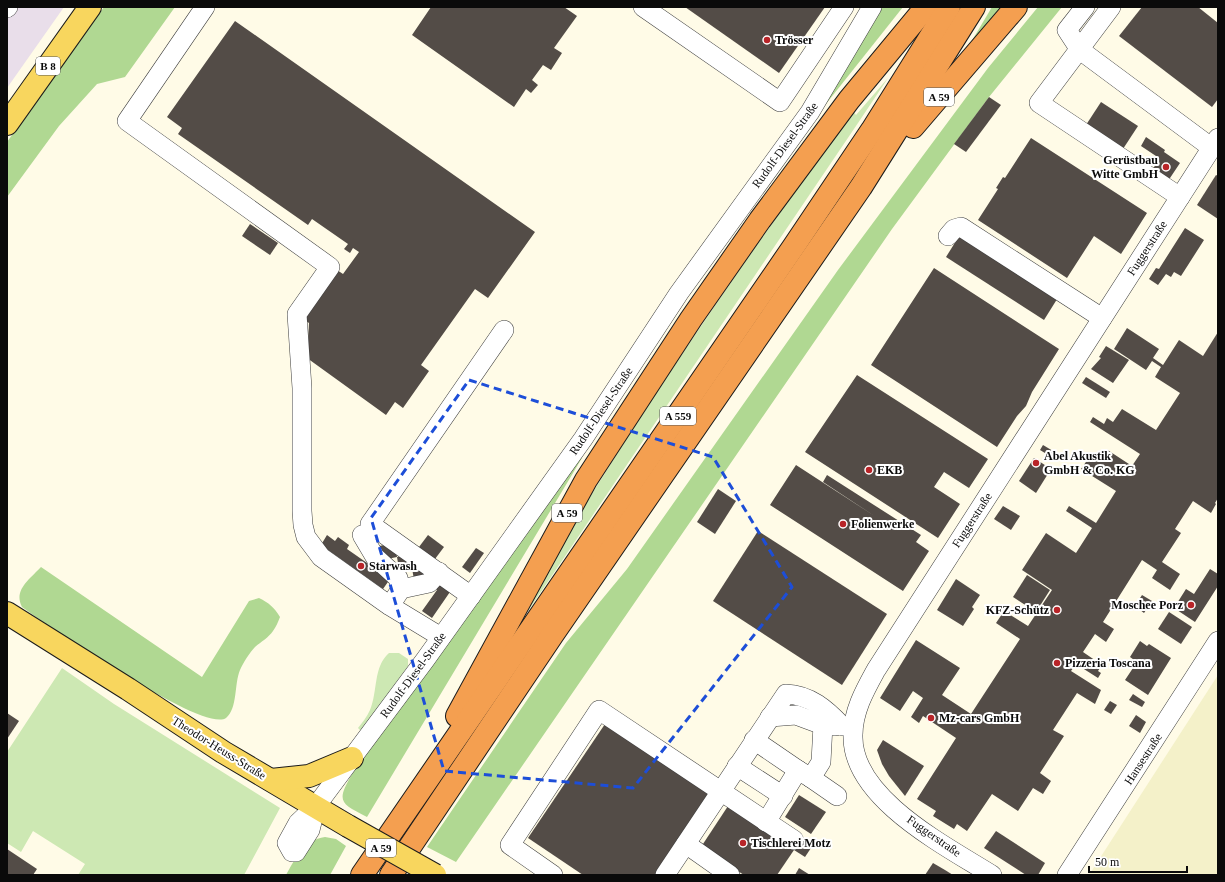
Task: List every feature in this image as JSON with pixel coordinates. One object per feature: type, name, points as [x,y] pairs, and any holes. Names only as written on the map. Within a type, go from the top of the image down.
[{"type":"highway","name":"A 59","points":[[362,875],[400,821],[586,480],[691,319],[760,220],[849,100],[926,7]]},
{"type":"highway","name":"A 559","points":[[400,821],[794,246],[872,130],[949,7]]},
{"type":"highway","points":[[861,187],[974,7]]},
{"type":"highway","name":"A 59","points":[[391,875],[554,634],[861,187],[1016,7]]},
{"type":"main road","name":"B 8","points":[[7,124],[90,7]]},
{"type":"main road","name":"Theodor-Heuss-Straße","points":[[7,612],[223,752],[348,826],[435,875]]},
{"type":"main road","points":[[271,780],[309,776],[352,758]]},
{"type":"street","points":[[204,7],[127,121],[330,267],[297,314],[302,388],[303,525],[306,537],[321,557],[390,606],[441,636]]},
{"type":"street","points":[[643,7],[780,102],[844,7]]},
{"type":"street","points":[[849,7],[869,12]]},
{"type":"street","points":[[1085,7],[1067,30],[1080,50],[1215,143]]},
{"type":"street","points":[[1111,7],[1039,103],[1180,197]]},
{"type":"street","name":"Rudolf-Diesel-Straße","points":[[316,806],[471,596],[583,440],[679,293],[810,112],[869,12]]},
{"type":"street","name":"Fuggerstraße","points":[[992,875],[934,839],[882,800],[869,784],[858,764],[853,743],[847,728],[855,715],[861,699],[876,670],[1215,143]]},
{"type":"street","points":[[948,236],[954,229],[962,227],[1102,318]]},
{"type":"street","points":[[471,596],[370,524],[504,330]]},
{"type":"street","points":[[362,535],[375,556],[398,578],[401,588],[390,606]]},
{"type":"street","points":[[401,588],[429,583],[439,572]]},
{"type":"street","name":"Hansestraße","points":[[1067,875],[1218,641]]},
{"type":"street","points":[[665,875],[786,694],[797,694],[825,709],[847,728]]},
{"type":"street","points":[[553,875],[510,845],[599,710],[794,840]]},
{"type":"street","points":[[770,717],[796,714],[823,725],[847,728]]},
{"type":"street","points":[[766,822],[782,796],[804,774],[821,762],[823,725]]},
{"type":"street","points":[[754,740],[837,796]]},
{"type":"street","points":[[737,766],[782,796]]},
{"type":"street","points":[[686,844],[730,875]]},
{"type":"highlighted area","points":[[469,380],[713,457],[792,587],[633,788],[444,771],[371,518]]},
{"type":"shaded area","points":[[7,7],[64,7],[7,88]]},
{"type":"shaded area","points":[[1218,675],[1218,875],[1089,875]]},
{"type":"green space","points":[[104,7],[175,7],[125,77],[97,84],[59,126],[7,197],[7,142]]},
{"type":"green space","points":[[881,7],[903,7],[814,119]]},
{"type":"green space","points":[[992,7],[1005,7],[961,59]]},
{"type":"green space","points":[[1038,7],[1062,7],[989,97],[892,229],[456,862],[427,847],[566,643],[627,569],[838,270],[988,68]]},
{"type":"green space","points":[[888,78],[528,611],[524,608],[571,528],[660,387],[787,202],[853,111],[856,115]]},
{"type":"green space","points":[[577,458],[582,458],[367,817],[346,805],[343,801],[343,796],[347,783],[352,774]]},
{"type":"green space","points":[[41,567],[202,677],[249,601],[259,598],[271,606],[280,617],[271,633],[253,649],[241,667],[230,714],[226,718],[212,719],[188,710],[158,695],[61,634],[22,607],[20,601],[21,590],[28,580]]},
{"type":"green space","points":[[389,653],[399,653],[408,659],[408,666],[361,731],[358,728],[370,710],[380,665]]},
{"type":"green space","points":[[62,668],[114,704],[280,808],[244,875],[78,875],[85,864],[33,831],[21,852],[7,843],[7,752]]},
{"type":"green space","points":[[325,837],[336,839],[346,846],[330,875],[286,875],[301,851],[306,846],[311,842]]},
{"type":"building","points":[[431,7],[564,7],[577,16],[554,48],[562,53],[551,70],[543,65],[532,80],[538,85],[531,93],[526,89],[514,107],[412,35]]},
{"type":"building","name":"Trösser","points":[[685,7],[825,7],[779,73]]},
{"type":"building","points":[[1142,7],[1198,7],[1218,23],[1218,99],[1212,107],[1119,36]]},
{"type":"building","points":[[235,21],[535,232],[488,298],[475,289],[421,365],[429,371],[403,408],[395,402],[386,415],[307,358],[309,323],[303,319],[337,270],[343,274],[359,252],[353,248],[350,253],[344,249],[348,244],[312,219],[308,225],[178,134],[182,128],[167,117]]},
{"type":"building","points":[[989,97],[1001,105],[966,152],[954,144]]},
{"type":"building","points":[[1101,102],[1138,126],[1121,152],[1084,128]]},
{"type":"building","name":"Gerüstbau Witte GmbH","points":[[1146,137],[1165,150],[1164,152],[1180,163],[1168,181],[1152,171],[1159,158],[1141,146]]},
{"type":"building","points":[[1031,138],[1147,213],[1121,254],[1094,236],[1067,278],[978,220],[998,189],[996,188],[1003,177],[1005,178]]},
{"type":"building","points":[[1216,175],[1218,176],[1218,219],[1197,205]]},
{"type":"building","points":[[250,224],[278,243],[270,255],[242,236]]},
{"type":"building","points":[[1185,228],[1204,240],[1181,276],[1174,272],[1171,277],[1166,274],[1158,285],[1149,279],[1156,268],[1159,269]]},
{"type":"building","points":[[961,233],[1059,296],[1044,320],[946,257]]},
{"type":"building","points":[[934,268],[1059,349],[1032,392],[1026,406],[1017,416],[997,447],[871,365]]},
{"type":"building","points":[[1127,328],[1159,349],[1153,358],[1163,365],[1179,340],[1203,356],[1218,332],[1218,498],[1215,503],[1216,504],[1211,513],[1193,501],[1175,529],[1181,533],[1162,562],[1180,574],[1170,590],[1152,578],[1157,570],[1142,560],[1103,622],[1114,629],[1106,642],[1095,634],[1083,652],[1102,665],[1098,671],[1101,673],[1098,678],[1076,664],[1071,671],[1101,690],[1095,704],[1077,693],[1053,730],[1064,736],[1040,773],[1051,781],[1043,794],[1033,788],[1018,811],[992,794],[967,831],[957,824],[954,829],[933,816],[936,811],[917,799],[956,738],[923,716],[919,723],[911,717],[923,698],[913,691],[900,711],[880,698],[916,640],[960,668],[942,695],[971,714],[1020,639],[996,623],[1004,611],[1028,626],[1052,590],[1022,570],[1046,533],[1076,553],[1092,528],[1066,511],[1069,506],[1096,523],[1116,491],[1081,469],[1090,456],[1098,462],[1106,449],[1132,466],[1140,454],[1090,422],[1093,417],[1104,424],[1107,418],[1113,422],[1122,409],[1156,430],[1180,393],[1155,377],[1161,367],[1152,361],[1146,370],[1114,349]]},
{"type":"building","points":[[1106,346],[1129,360],[1113,383],[1091,369],[1101,358],[1099,357]]},
{"type":"building","points":[[857,375],[988,459],[969,488],[944,472],[934,487],[960,504],[938,538],[805,452]]},
{"type":"building","points":[[1086,377],[1110,392],[1106,398],[1082,383]]},
{"type":"building","points":[[1043,445],[1053,451],[1050,456],[1040,450]]},
{"type":"building","points":[[1034,458],[1051,469],[1036,493],[1019,481]]},
{"type":"building","name":"Folienwerke","points":[[796,465],[876,517],[823,482],[827,475],[921,535],[916,542],[929,551],[903,591],[770,505]]},
{"type":"building","points":[[718,489],[736,501],[715,534],[697,522]]},
{"type":"building","points":[[1003,506],[1020,516],[1011,530],[994,519]]},
{"type":"building","points":[[758,531],[887,614],[842,685],[713,601]]},
{"type":"building","name":"Starwash","points":[[327,535],[335,541],[338,537],[349,545],[347,549],[390,579],[383,589],[321,545]]},
{"type":"building","points":[[428,535],[444,547],[435,559],[419,547]]},
{"type":"building","points":[[395,543],[397,557],[382,560],[379,546]]},
{"type":"building","points":[[476,548],[484,553],[470,573],[462,567]]},
{"type":"building","points":[[410,555],[411,567],[399,569],[397,557]]},
{"type":"building","points":[[424,566],[426,578],[414,580],[412,568]]},
{"type":"building","points":[[1210,569],[1218,574],[1218,586],[1195,622],[1174,608],[1186,589],[1194,594]]},
{"type":"building","points":[[1027,575],[1050,590],[1036,612],[1013,597]]},
{"type":"building","points":[[956,579],[980,595],[972,607],[974,609],[963,626],[937,610]]},
{"type":"building","points":[[440,581],[452,589],[432,618],[422,611],[437,590],[435,588]]},
{"type":"building","points":[[1142,595],[1152,601],[1144,613],[1135,606]]},
{"type":"building","points":[[1169,612],[1192,627],[1181,644],[1158,629]]},
{"type":"building","points":[[1140,641],[1147,646],[1149,644],[1171,658],[1148,695],[1125,680],[1137,662],[1130,657]]},
{"type":"building","points":[[1133,694],[1145,702],[1142,707],[1129,700]]},
{"type":"building","points":[[1110,701],[1117,705],[1111,714],[1104,710]]},
{"type":"building","points":[[7,713],[19,721],[7,739]]},
{"type":"building","points":[[1136,715],[1146,722],[1140,733],[1129,726]]},
{"type":"building","points":[[605,724],[709,794],[655,875],[583,875],[528,838]]},
{"type":"building","points":[[883,740],[924,766],[905,796],[889,776],[882,764],[877,750]]},
{"type":"building","points":[[799,795],[826,812],[811,834],[785,817]]},
{"type":"building","name":"Tischlerei Motz","points":[[728,806],[794,850],[777,875],[744,875],[701,847]]},
{"type":"building","points":[[996,831],[1045,863],[1038,875],[1026,875],[984,848]]},
{"type":"building","points":[[801,838],[813,845],[805,857],[794,850]]},
{"type":"building","points":[[7,849],[37,869],[33,875],[7,875]]},
{"type":"building","points":[[933,863],[945,870],[953,875],[925,875]]},
{"type":"building","points":[[799,868],[810,875],[795,875]]},
{"type":"place","name":"Trösser","points":[[767,40]]},
{"type":"place","name":"Gerüstbau Witte GmbH","points":[[1166,167]]},
{"type":"place","name":"Abel Akustik GmbH & Co. KG","points":[[1036,463]]},
{"type":"place","name":"EKB","points":[[869,470]]},
{"type":"place","name":"Folienwerke","points":[[843,524]]},
{"type":"place","name":"Starwash","points":[[361,566]]},
{"type":"place","name":"Moschee Porz","points":[[1191,605]]},
{"type":"place","name":"KFZ-Schütz","points":[[1057,610]]},
{"type":"place","name":"Pizzeria Toscana","points":[[1057,663]]},
{"type":"place","name":"Mz-cars GmbH","points":[[931,718]]},
{"type":"place","name":"Tischlerei Motz","points":[[743,843]]}]
